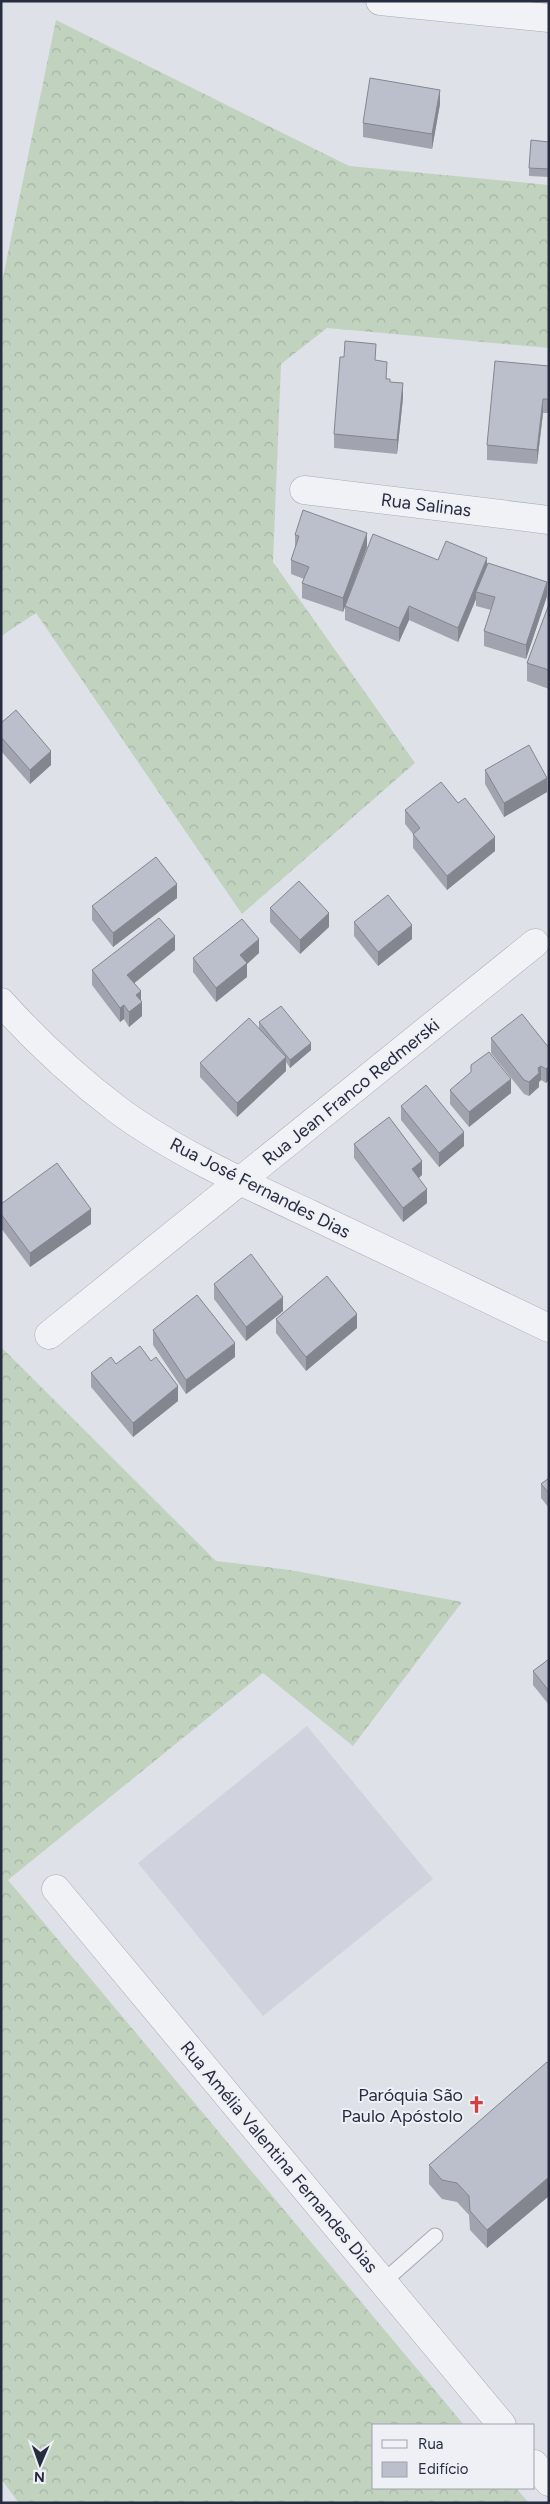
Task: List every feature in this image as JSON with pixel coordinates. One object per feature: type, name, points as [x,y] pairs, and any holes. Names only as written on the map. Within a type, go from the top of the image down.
[{"type":"street","points":[[380,1],[549,18]]},
{"type":"street","name":"Rua Salinas","points":[[304,490],[549,520]]},
{"type":"street","name":"Rua Jean Franco Redmerski","points":[[49,1335],[535,943]]},
{"type":"street","name":"Rua José Fernandes Dias","points":[[1,1002],[43,1046],[119,1110],[161,1138],[241,1181],[549,1328]]},
{"type":"street","name":"Rua Amélia Valentina Fernandes Dias","points":[[56,1889],[501,2424]]},
{"type":"street","points":[[535,2465],[549,2482]]},
{"type":"lane","points":[[384,2282],[435,2236]]},
{"type":"shaded area","points":[[307,1726],[433,1879],[263,2016],[138,1863]]},
{"type":"green space","points":[[56,20],[349,166],[549,185],[549,348],[327,328],[281,364],[273,562],[415,763],[242,914],[36,613],[1,636],[1,287]]},
{"type":"green space","points":[[1,1347],[216,1561],[290,1570],[462,1602],[353,1746],[263,1673],[8,1880],[463,2424],[372,2424],[372,2489],[517,2489],[529,2503],[19,2503],[1,2479]]},
{"type":"building","points":[[370,78],[440,90],[432,134],[363,123]]},
{"type":"building","points":[[531,140],[549,142],[549,169],[529,168]]},
{"type":"building","points":[[345,341],[376,344],[375,360],[387,362],[386,379],[390,379],[390,382],[403,383],[397,440],[334,434],[340,357],[344,357]]},
{"type":"building","points":[[495,361],[549,366],[549,399],[543,399],[537,450],[487,445]]},
{"type":"building","points":[[303,510],[367,533],[343,598],[302,583],[309,567],[291,560],[299,536],[295,535]]},
{"type":"building","points":[[373,534],[438,560],[446,541],[487,558],[458,628],[409,606],[399,628],[345,606]]},
{"type":"building","points":[[488,563],[547,582],[526,645],[484,631],[495,597],[476,592]]},
{"type":"building","points":[[549,604],[549,670],[527,663]]},
{"type":"building","points":[[16,710],[51,751],[30,770],[1,737],[1,723]]},
{"type":"building","points":[[529,745],[547,778],[504,803],[485,770]]},
{"type":"building","points":[[441,782],[458,803],[465,798],[495,837],[447,876],[413,834],[420,828],[405,810]]},
{"type":"building","points":[[156,857],[177,884],[113,933],[92,906]]},
{"type":"building","points":[[299,881],[329,913],[300,940],[270,908]]},
{"type":"building","points":[[388,895],[412,925],[378,952],[354,922]]},
{"type":"building","points":[[159,918],[175,936],[127,975],[141,991],[136,995],[142,1002],[129,1012],[124,1005],[120,1008],[92,970]]},
{"type":"building","points":[[242,919],[259,939],[240,955],[247,963],[216,988],[193,958]]},
{"type":"building","points":[[281,1006],[311,1043],[290,1060],[259,1022]]},
{"type":"building","points":[[522,1014],[549,1048],[549,1066],[546,1069],[541,1066],[538,1068],[539,1073],[529,1082],[524,1080],[491,1038]]},
{"type":"building","points":[[249,1018],[286,1057],[237,1103],[200,1063]]},
{"type":"building","points":[[489,1052],[511,1079],[469,1112],[450,1090],[471,1072],[471,1065]]},
{"type":"building","points":[[426,1085],[464,1132],[439,1153],[401,1106]]},
{"type":"building","points":[[389,1117],[422,1161],[412,1169],[427,1189],[403,1208],[354,1144]]},
{"type":"building","points":[[57,1163],[91,1209],[30,1253],[1,1214],[1,1204]]},
{"type":"building","points":[[251,1254],[283,1297],[246,1327],[214,1284]]},
{"type":"building","points":[[327,1276],[357,1314],[306,1357],[276,1319]]},
{"type":"building","points":[[197,1295],[235,1343],[186,1380],[153,1330]]},
{"type":"building","points":[[140,1346],[151,1361],[156,1357],[178,1386],[133,1423],[91,1373],[111,1357],[116,1364]]},
{"type":"building","points":[[549,1478],[549,1493],[541,1484]]},
{"type":"building","points":[[549,1659],[549,1691],[533,1671]]},
{"type":"building","points":[[547,2062],[549,2064],[549,2177],[487,2230],[470,2211],[469,2196],[457,2183],[442,2180],[429,2165]]},
{"type":"place","name":"Paróquia São Paulo Apóstolo","points":[[477,2105]]}]
